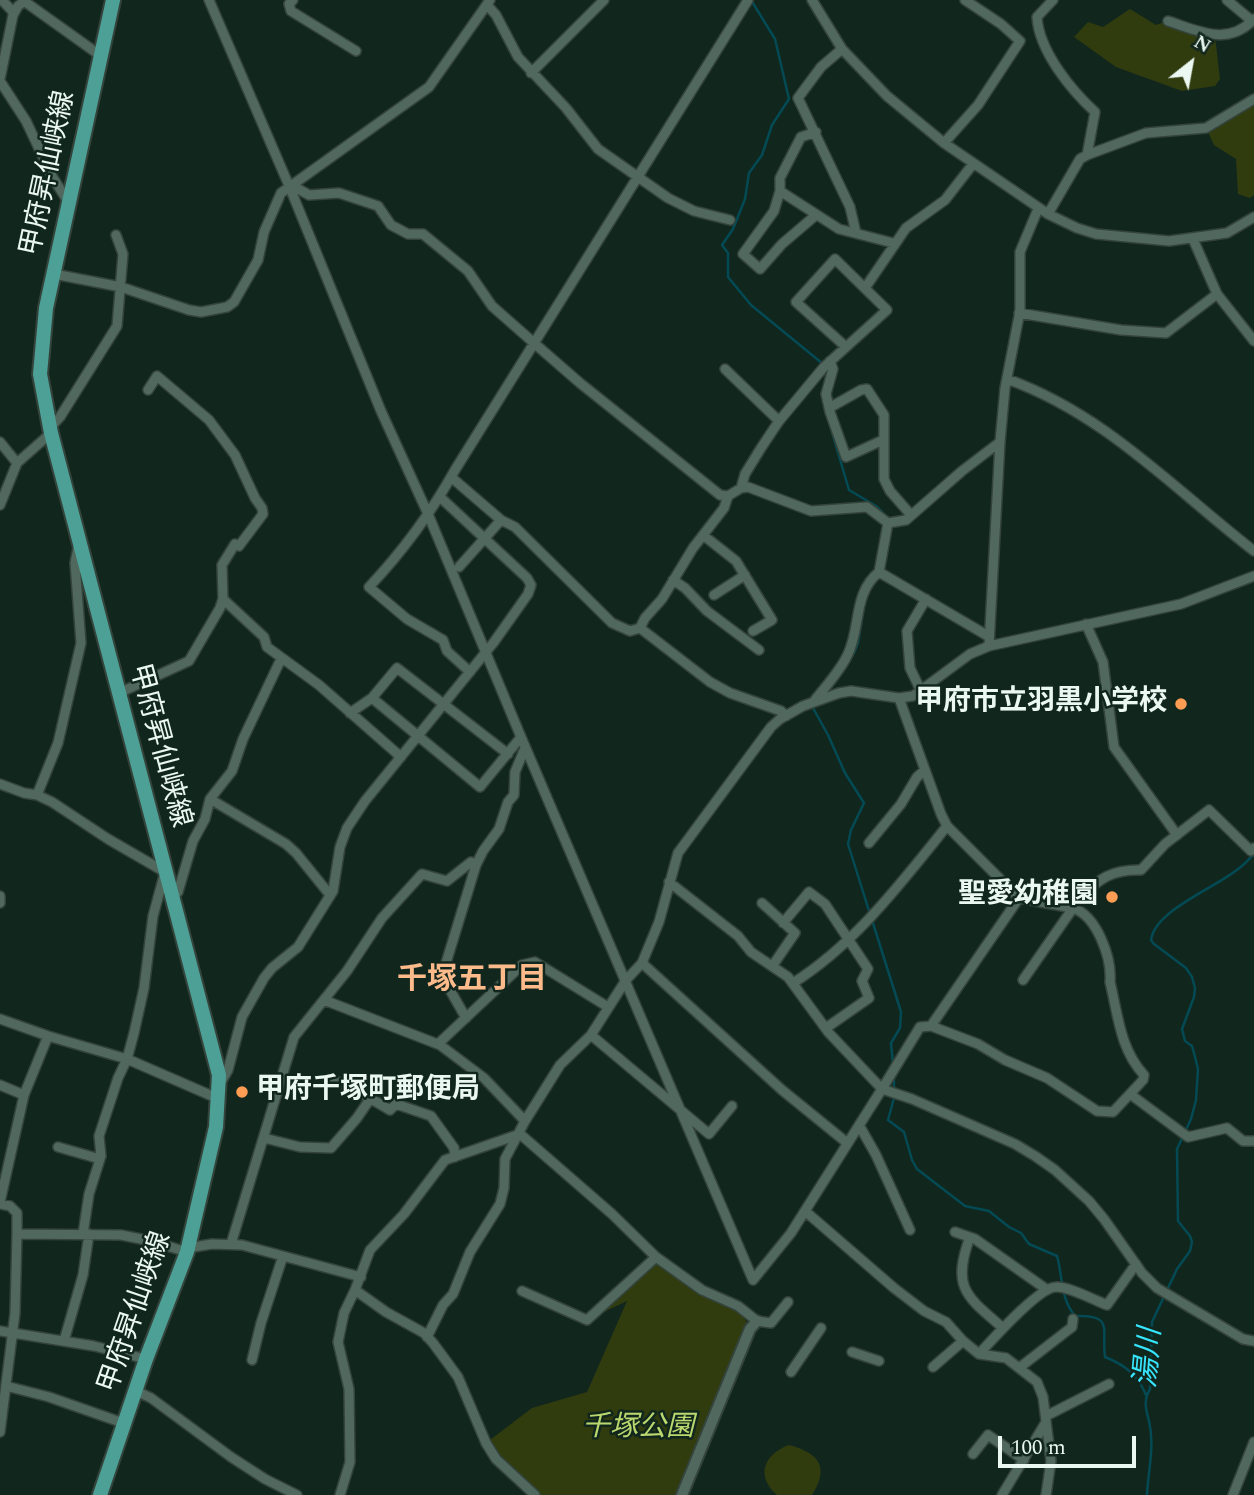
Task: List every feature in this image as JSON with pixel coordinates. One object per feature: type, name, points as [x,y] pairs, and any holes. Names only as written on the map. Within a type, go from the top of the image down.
[{"type":"main road","name":"甲府昇仙峡線","points":[[100,1495],[146,1359],[187,1250],[216,1127],[219,1093],[219,1075],[50,430],[40,374],[43,330],[113,0]]},
{"type":"street","points":[[2,0],[14,13]]},
{"type":"street","points":[[69,202],[53,178],[26,121],[0,80],[14,13],[25,0],[101,56]]},
{"type":"street","points":[[209,0],[291,187],[380,411],[428,514],[525,748],[753,1280],[805,1211],[920,1027],[930,1027],[978,1044],[1005,1060],[1047,1078],[1097,1111],[1113,1112],[1143,1080],[1144,1074],[1133,1063],[1126,1050],[1110,982],[1111,971],[1091,920],[1080,911],[1020,898],[947,826],[899,698]]},
{"type":"street","points":[[293,0],[289,5],[291,11],[356,51]]},
{"type":"street","points":[[531,73],[604,0]]},
{"type":"street","points":[[470,672],[447,651],[443,640],[407,618],[369,587],[399,555],[440,497],[748,0]]},
{"type":"street","points":[[812,0],[842,49],[887,96],[944,143],[1048,214],[1077,228],[1096,233],[1169,241],[1227,233],[1254,217]]},
{"type":"street","points":[[944,143],[978,105],[1020,41],[1001,24],[965,0]]},
{"type":"street","points":[[1053,0],[1037,17],[1037,27],[1048,56],[1079,98],[1095,112],[1087,155]]},
{"type":"street","points":[[1168,21],[1215,36],[1244,30],[1253,20],[1227,0]]},
{"type":"street","points":[[54,274],[121,287],[189,310],[201,312],[227,307],[234,302],[258,260],[264,233],[281,193],[429,87],[489,2],[518,57],[566,108],[598,149],[668,198],[694,211],[730,220]]},
{"type":"street","points":[[842,49],[821,67],[798,99],[850,207],[856,233]]},
{"type":"street","points":[[1048,214],[1080,159],[1087,155],[1146,133],[1206,128],[1254,99]]},
{"type":"street","points":[[816,132],[801,137],[780,178],[780,191],[774,211],[743,254],[760,269],[782,244],[816,215]]},
{"type":"street","points":[[865,288],[906,228],[945,200],[973,164]]},
{"type":"street","points":[[291,187],[309,195],[340,192],[378,206],[391,225],[408,234],[423,234],[468,271],[492,306],[534,343],[720,495],[728,496],[748,487],[811,511],[867,507],[888,523],[898,523],[1000,442]]},
{"type":"street","points":[[780,191],[839,229],[894,243]]},
{"type":"street","points":[[988,641],[1000,442],[1007,379],[1019,313],[1020,253],[1038,209]]},
{"type":"street","points":[[0,505],[17,463],[60,417],[113,336],[117,326],[122,254],[116,235]]},
{"type":"street","points":[[1193,239],[1217,294],[1254,341]]},
{"type":"street","points":[[741,488],[745,474],[779,421],[830,361],[846,347],[887,310],[835,260],[796,302],[846,347]]},
{"type":"street","points":[[1019,313],[1121,330],[1166,333],[1217,294]]},
{"type":"street","points":[[830,361],[833,369],[826,394],[846,457],[883,440]]},
{"type":"street","points":[[725,369],[779,421]]},
{"type":"street","points":[[119,693],[189,660],[220,608],[223,599],[222,565],[235,544],[239,546],[263,514],[235,455],[209,420],[157,376],[148,390]]},
{"type":"street","points":[[1007,379],[1071,409],[1121,440],[1254,551]]},
{"type":"street","points":[[829,408],[867,389],[884,415],[884,479],[890,491],[911,515]]},
{"type":"street","points":[[0,442],[17,463]]},
{"type":"street","points":[[451,477],[500,520],[515,527],[612,623],[630,631],[640,628],[724,508],[728,496]]},
{"type":"street","points":[[0,1019],[127,1059],[219,1093],[242,1017],[264,978],[298,947],[330,895],[336,877],[340,847],[347,828],[365,801],[486,653],[528,594],[531,585],[527,578],[440,497]]},
{"type":"street","points":[[459,567],[500,520]]},
{"type":"street","points":[[814,701],[847,657],[853,642],[862,591],[878,572],[888,523]]},
{"type":"street","points":[[703,535],[736,561],[772,620],[753,631]]},
{"type":"street","points":[[37,795],[58,743],[81,643],[75,563],[79,542]]},
{"type":"street","points":[[878,572],[926,599],[988,641]]},
{"type":"street","points":[[715,595],[745,575]]},
{"type":"street","points":[[427,1337],[443,1305],[453,1294],[470,1252],[500,1204],[504,1188],[505,1159],[525,1121],[560,1065],[591,1035],[626,980],[642,963],[659,922],[678,853],[761,737],[786,716],[826,696],[851,691],[899,698],[913,696],[988,641],[1181,604],[1254,576]]},
{"type":"street","points":[[673,580],[685,588],[707,611],[759,650]]},
{"type":"street","points":[[223,599],[264,637],[267,648],[318,685],[401,757]]},
{"type":"street","points":[[920,691],[910,668],[907,631],[926,599]]},
{"type":"street","points":[[1086,624],[1103,662],[1114,747],[1177,835]]},
{"type":"street","points":[[640,628],[710,682],[730,693],[781,711],[786,716]]},
{"type":"street","points":[[172,895],[178,892],[193,841],[205,819],[210,799],[232,771],[243,739],[281,659]]},
{"type":"street","points":[[350,713],[372,698],[397,668],[508,754]]},
{"type":"street","points":[[372,698],[481,787],[521,737]]},
{"type":"street","points":[[466,1018],[442,976],[476,865],[482,851],[499,829],[508,802],[514,795],[515,772],[525,748]]},
{"type":"street","points":[[869,844],[901,804],[917,777],[925,770]]},
{"type":"street","points":[[0,784],[52,802],[165,872],[153,916],[144,988],[127,1059],[99,1136],[100,1159],[89,1194],[83,1275],[64,1341]]},
{"type":"street","points":[[210,799],[286,844],[330,895]]},
{"type":"street","points":[[1023,980],[1070,908],[1109,874],[1121,870],[1141,870],[1165,844],[1209,810],[1251,851],[1254,848]]},
{"type":"street","points":[[793,984],[849,939],[877,911],[947,826]]},
{"type":"street","points":[[231,1244],[290,1046],[295,1037],[347,971],[382,918],[422,874],[447,881],[471,862],[476,865]]},
{"type":"street","points":[[670,882],[737,936],[751,952],[774,965],[881,1089],[1015,1144],[1035,1156],[1055,1170],[1088,1201],[1136,1264],[1165,1292],[1243,1339],[1254,1341]]},
{"type":"street","points":[[783,923],[809,892],[825,904],[868,969],[862,981],[869,998],[826,1028]]},
{"type":"street","points":[[0,896],[0,903]]},
{"type":"street","points":[[930,1027],[1020,898]]},
{"type":"street","points":[[762,903],[795,933],[774,965]]},
{"type":"street","points":[[438,1044],[522,965],[535,962],[608,1007]]},
{"type":"street","points":[[642,963],[782,1090],[846,1142]]},
{"type":"street","points":[[324,1000],[438,1044],[484,1078],[525,1121]]},
{"type":"street","points":[[591,1035],[709,1134],[732,1106]]},
{"type":"street","points":[[0,1432],[15,1313],[18,1213],[10,1206],[0,1203],[24,1095],[48,1036]]},
{"type":"street","points":[[330,1079],[356,1090],[390,1110],[396,1104],[430,1116],[454,1148],[455,1157]]},
{"type":"street","points":[[0,1085],[24,1095]]},
{"type":"street","points":[[1130,1094],[1188,1137],[1227,1128],[1243,1141],[1254,1141]]},
{"type":"street","points":[[264,1138],[300,1147],[331,1148],[370,1099]]},
{"type":"street","points":[[859,1125],[876,1155],[910,1230]]},
{"type":"street","points":[[340,1495],[350,1462],[349,1389],[338,1342],[344,1312],[360,1277],[363,1262],[445,1160],[520,1133]]},
{"type":"street","points":[[520,1133],[612,1214],[656,1258],[702,1290],[738,1306],[757,1321],[771,1323],[788,1302]]},
{"type":"street","points":[[58,1147],[100,1159]]},
{"type":"street","points":[[805,1211],[894,1289],[924,1311],[946,1322],[979,1354],[1006,1358],[1037,1382],[1043,1397],[1051,1461],[1046,1495]]},
{"type":"street","points":[[955,1232],[970,1237],[1046,1289]]},
{"type":"street","points":[[17,1234],[121,1235],[187,1250],[212,1244],[231,1244],[360,1277]]},
{"type":"street","points":[[970,1237],[963,1256],[961,1276],[969,1298],[1003,1328]]},
{"type":"street","points":[[252,1360],[283,1256]]},
{"type":"street","points":[[522,1291],[587,1320],[656,1258]]},
{"type":"street","points":[[979,1354],[1046,1289],[1058,1286],[1107,1305],[1136,1264]]},
{"type":"street","points":[[355,1290],[427,1337],[458,1377],[495,1459],[535,1495]]},
{"type":"street","points":[[1020,1368],[1072,1326],[1073,1319]]},
{"type":"street","points":[[682,1495],[750,1329],[757,1321]]},
{"type":"street","points":[[791,1372],[821,1328]]},
{"type":"street","points":[[0,1331],[64,1341],[146,1359]]},
{"type":"street","points":[[933,1367],[963,1341]]},
{"type":"street","points":[[852,1352],[878,1361]]},
{"type":"street","points":[[1002,1495],[1046,1419],[1109,1384]]},
{"type":"street","points":[[6,1386],[49,1397],[126,1423]]},
{"type":"street","points":[[136,1391],[151,1398],[265,1479],[297,1495]]},
{"type":"street","points":[[973,1454],[988,1435],[1024,1460]]},
{"type":"street","points":[[1233,1495],[1254,1442]]},
{"type":"green space","points":[[1130,9],[1156,25],[1168,21],[1215,36],[1220,79],[1215,86],[1182,91],[1116,67],[1074,37],[1088,22],[1103,27]]},
{"type":"green space","points":[[1254,99],[1254,195],[1250,198],[1238,194],[1236,159],[1214,145],[1206,128]]},
{"type":"green space","name":"千塚公園","points":[[656,1257],[702,1290],[738,1306],[750,1329],[682,1495],[535,1495],[486,1443],[532,1408],[587,1392],[627,1301],[587,1320]]},
{"type":"green space","points":[[789,1445],[808,1452],[821,1469],[812,1495],[777,1495],[766,1480],[765,1466],[768,1460]]},
{"type":"waterway","points":[[751,0],[775,39],[789,99],[772,125],[762,155],[749,173],[745,199],[733,229],[722,245],[728,253],[728,277],[751,305],[823,364]]},
{"type":"waterway","points":[[827,370],[822,398],[849,490],[876,506],[889,519]]},
{"type":"waterway","points":[[826,695],[854,653],[864,606]]},
{"type":"waterway","points":[[817,705],[813,708],[845,773],[864,803],[851,830],[848,844],[870,914]]},
{"type":"waterway","name":"湯川","points":[[1147,1495],[1151,1430],[1146,1401],[1150,1389],[1152,1322],[1177,1269],[1190,1251],[1192,1242],[1178,1221],[1177,1149],[1191,1119],[1196,1100],[1198,1069],[1192,1046],[1185,1041],[1182,1029],[1194,997],[1192,977],[1186,968],[1151,940],[1163,919],[1228,876],[1254,854]]},
{"type":"waterway","points":[[872,920],[901,1012],[900,1028],[891,1043],[893,1064]]},
{"type":"waterway","name":"湯川","points":[[894,1074],[894,1098],[888,1120],[904,1132],[917,1169],[965,1206],[989,1211],[1021,1233],[1029,1244],[1057,1256],[1064,1295],[1070,1309],[1075,1316],[1088,1316],[1101,1321],[1104,1325],[1105,1357],[1130,1372],[1146,1395]]},
{"type":"place","name":"甲府市立羽黒小学校","points":[[1181,704]]},
{"type":"place","name":"聖愛幼稚園","points":[[1112,897]]},
{"type":"place","name":"甲府千塚町郵便局","points":[[242,1092]]},
{"type":"district","name":"千塚五丁目","points":[[472,982]]}]
